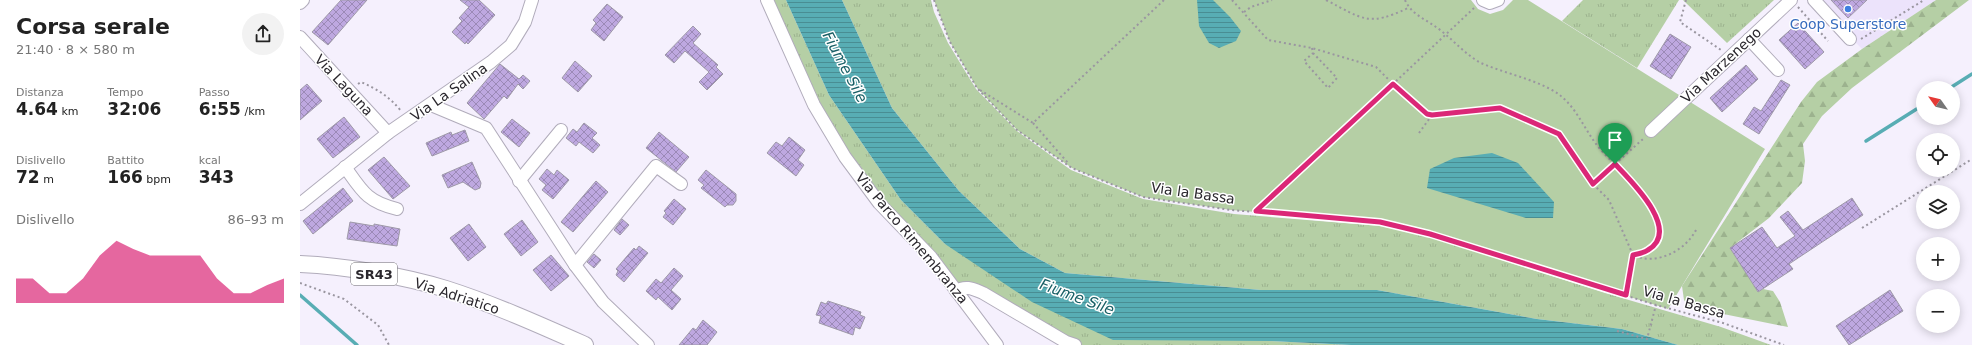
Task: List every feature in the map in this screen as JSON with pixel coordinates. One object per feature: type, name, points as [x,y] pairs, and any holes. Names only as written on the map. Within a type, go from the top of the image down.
[{"type":"main road","name":"Via Adriatico","points":[[300,264],[322,265],[408,280],[446,289],[546,328],[584,345]]},
{"type":"street","points":[[300,3],[303,0]]},
{"type":"street","name":"Via La Salina","points":[[300,204],[388,133],[492,62],[511,45],[525,22],[532,0]]},
{"type":"street","name":"Via Parco Rimembranza","points":[[767,0],[814,105],[845,157],[879,203],[931,257],[997,345]]},
{"type":"street","points":[[1481,2],[1490,3],[1498,0]]},
{"type":"street","points":[[1814,0],[1850,39]]},
{"type":"street","name":"Via Marzenego","points":[[1648,133],[1730,56],[1793,2]]},
{"type":"street","name":"Via Laguna","points":[[300,38],[388,133]]},
{"type":"street","points":[[1749,39],[1778,70]]},
{"type":"street","points":[[431,105],[486,128],[575,265],[603,302],[648,345]]},
{"type":"street","points":[[519,181],[561,130]]},
{"type":"street","points":[[575,265],[656,166],[681,184]]},
{"type":"street","points":[[345,167],[364,194],[375,203],[397,209]]},
{"type":"street","points":[[956,291],[962,288],[972,288],[1060,339],[1075,345]]},
{"type":"path","name":"Via la Bassa","points":[[934,0],[950,42],[977,88],[1017,130],[1072,168],[1143,197],[1231,210],[1380,222],[1430,234],[1656,305],[1722,323],[1784,345]]},
{"type":"path","points":[[1033,123],[1164,0]]},
{"type":"path","points":[[1232,0],[1268,40],[1312,48],[1376,67],[1427,114],[1432,115],[1500,108],[1559,134],[1593,184],[1609,200],[1633,255],[1626,295]]},
{"type":"path","points":[[1244,12],[1251,6],[1272,0]]},
{"type":"path","points":[[1326,0],[1362,18],[1376,20],[1392,16],[1408,8]]},
{"type":"path","points":[[1405,0],[1408,8],[1446,34],[1465,53],[1481,62],[1552,90],[1566,99],[1596,145],[1615,164],[1651,206],[1658,220],[1660,232],[1656,243],[1648,250],[1633,255]]},
{"type":"path","points":[[1686,0],[1680,22],[1730,56]]},
{"type":"path","points":[[1850,39],[1858,41],[1924,0]]},
{"type":"path","points":[[1256,211],[1481,2]]},
{"type":"path","points":[[1793,2],[1828,41]]},
{"type":"path","points":[[1312,48],[1313,53],[1337,78],[1328,88],[1304,62],[1313,53]]},
{"type":"path","points":[[349,90],[361,82],[376,89],[395,103],[408,120]]},
{"type":"path","points":[[977,88],[1033,123],[1072,168]]},
{"type":"path","points":[[1419,133],[1432,115]]},
{"type":"path","points":[[1593,184],[1648,133]]},
{"type":"path","points":[[1862,228],[1972,159]]},
{"type":"path","points":[[1633,255],[1648,260],[1662,257],[1683,245],[1693,236],[1696,230]]},
{"type":"path","points":[[300,283],[344,299],[378,325],[389,345]]},
{"type":"path","points":[[1617,331],[1647,339],[1656,305]]},
{"type":"shaded area","points":[[1814,0],[1936,0],[1862,49]]},
{"type":"green space","points":[[767,0],[786,0],[829,95],[901,200],[945,244],[1269,341],[1351,345],[1075,345],[962,288],[845,157]]},
{"type":"green space","points":[[842,0],[931,0],[934,12],[948,43],[976,89],[1017,131],[1071,170],[1143,199],[1234,214],[1381,226],[1430,237],[1605,293],[1721,327],[1771,345],[1678,345],[1622,329],[1537,319],[1377,290],[1261,290],[1065,273],[1020,249],[959,191],[892,108]]},
{"type":"green space","points":[[934,0],[1471,0],[1478,9],[1490,14],[1503,10],[1513,0],[1528,0],[1765,149],[1668,309],[1430,234],[1380,222],[1231,210],[1143,197],[1072,168],[1017,130],[977,88],[950,42]]},
{"type":"green space","points":[[1583,0],[1679,0],[1637,68],[1562,21]]},
{"type":"green space","points":[[1683,0],[1774,0],[1727,43]]},
{"type":"green space","points":[[1936,0],[1969,0],[1852,88],[1822,116],[1803,144],[1805,161],[1802,183],[1769,218],[1730,248],[1758,292],[1763,289],[1773,291],[1780,302],[1788,327],[1689,307],[1684,300],[1682,286],[1801,102],[1817,82],[1862,49]]},
{"type":"water","name":"Fiume Sile","points":[[786,0],[842,0],[892,108],[959,191],[1020,249],[1065,273],[1261,290],[1377,290],[1537,319],[1622,329],[1678,345],[1351,345],[1269,341],[1113,340],[1032,302],[945,244],[901,200],[829,95]]},
{"type":"water","points":[[1197,0],[1213,0],[1230,17],[1241,31],[1236,41],[1219,48],[1209,43],[1199,26]]},
{"type":"water","points":[[1492,153],[1518,163],[1554,202],[1553,218],[1526,218],[1427,188],[1430,169],[1454,158]]},
{"type":"building","points":[[341,0],[367,0],[328,45],[312,32]]},
{"type":"building","points":[[460,0],[479,0],[495,15],[468,44],[466,42],[465,44],[452,32],[462,21],[459,18],[469,7]]},
{"type":"building","name":"Coop Superstore","points":[[1831,0],[1867,0],[1848,18]]},
{"type":"building","points":[[607,4],[623,17],[604,41],[591,30],[596,23],[593,20]]},
{"type":"building","points":[[1798,23],[1824,52],[1805,69],[1779,40]]},
{"type":"building","points":[[693,26],[701,34],[693,43],[718,65],[716,67],[723,74],[707,90],[699,82],[709,72],[685,51],[674,63],[665,55]]},
{"type":"building","points":[[1670,34],[1691,47],[1671,79],[1650,66]]},
{"type":"building","points":[[575,61],[592,76],[578,92],[562,78]]},
{"type":"building","points":[[500,64],[519,79],[523,75],[530,81],[523,89],[518,84],[507,99],[504,96],[484,119],[467,103]]},
{"type":"building","points":[[1746,65],[1758,79],[1722,112],[1710,98]]},
{"type":"building","points":[[1781,80],[1790,85],[1759,134],[1743,124],[1754,107],[1761,111]]},
{"type":"building","points":[[307,84],[322,101],[300,120],[300,90]]},
{"type":"building","points":[[344,117],[360,137],[333,158],[317,139]]},
{"type":"building","points":[[512,119],[530,133],[519,147],[501,132]]},
{"type":"building","points":[[584,123],[597,133],[592,138],[600,145],[593,153],[579,142],[576,146],[566,138],[573,129],[577,132]]},
{"type":"building","points":[[465,130],[469,141],[432,156],[426,143],[451,132],[452,135]]},
{"type":"building","points":[[659,132],[689,157],[676,172],[646,148]]},
{"type":"building","points":[[789,137],[805,150],[798,160],[804,165],[796,176],[767,153],[776,142],[782,146]]},
{"type":"building","points":[[384,157],[410,186],[393,199],[368,170]]},
{"type":"building","points":[[472,162],[481,183],[480,188],[475,190],[463,182],[448,188],[442,175]]},
{"type":"building","points":[[547,169],[554,175],[557,170],[569,180],[553,199],[542,190],[546,185],[539,179]]},
{"type":"building","points":[[706,170],[736,194],[736,201],[733,205],[727,205],[725,207],[701,188],[704,185],[698,180]]},
{"type":"building","points":[[596,181],[608,192],[573,232],[561,222]]},
{"type":"building","points":[[343,188],[353,201],[313,234],[303,221]]},
{"type":"building","points":[[1852,198],[1863,215],[1789,264],[1793,269],[1758,292],[1730,248],[1762,227],[1777,248],[1795,236],[1780,217],[1788,211],[1803,230]]},
{"type":"building","points":[[674,199],[686,209],[673,225],[663,217],[666,213],[664,211]]},
{"type":"building","points":[[622,219],[629,225],[620,235],[614,230]]},
{"type":"building","points":[[522,220],[538,242],[521,256],[504,234]]},
{"type":"building","points":[[350,222],[374,226],[374,224],[400,229],[397,246],[347,239]]},
{"type":"building","points":[[469,224],[486,247],[468,261],[450,238]]},
{"type":"building","points":[[639,246],[648,253],[624,282],[616,275],[618,271],[616,269],[634,248],[636,250]]},
{"type":"building","points":[[594,254],[601,260],[594,268],[587,262]]},
{"type":"building","points":[[551,255],[569,276],[551,291],[533,270]]},
{"type":"building","points":[[674,268],[683,276],[671,290],[681,299],[672,310],[658,297],[656,300],[646,291],[656,279],[661,283]]},
{"type":"building","points":[[1890,290],[1903,311],[1849,345],[1836,326]]},
{"type":"building","points":[[828,301],[861,312],[860,315],[865,317],[860,329],[855,327],[853,335],[819,323],[821,316],[816,315],[821,302],[826,304]]},
{"type":"building","points":[[703,320],[717,332],[707,345],[679,345],[693,328],[696,330]]},
{"type":"waterway","points":[[1960,82],[1972,74]]},
{"type":"waterway","points":[[1866,141],[1916,109]]},
{"type":"waterway","points":[[300,295],[357,345]]},
{"type":"place","name":"Coop Superstore","points":[[1848,9]]},
{"type":"route","points":[[1393,84],[1427,114],[1432,115],[1472,112],[1500,108],[1559,134],[1593,184],[1615,164],[1651,206],[1658,220],[1660,232],[1656,243],[1648,250],[1633,255],[1626,295],[1430,234],[1380,222],[1256,211],[1393,84]]}]
